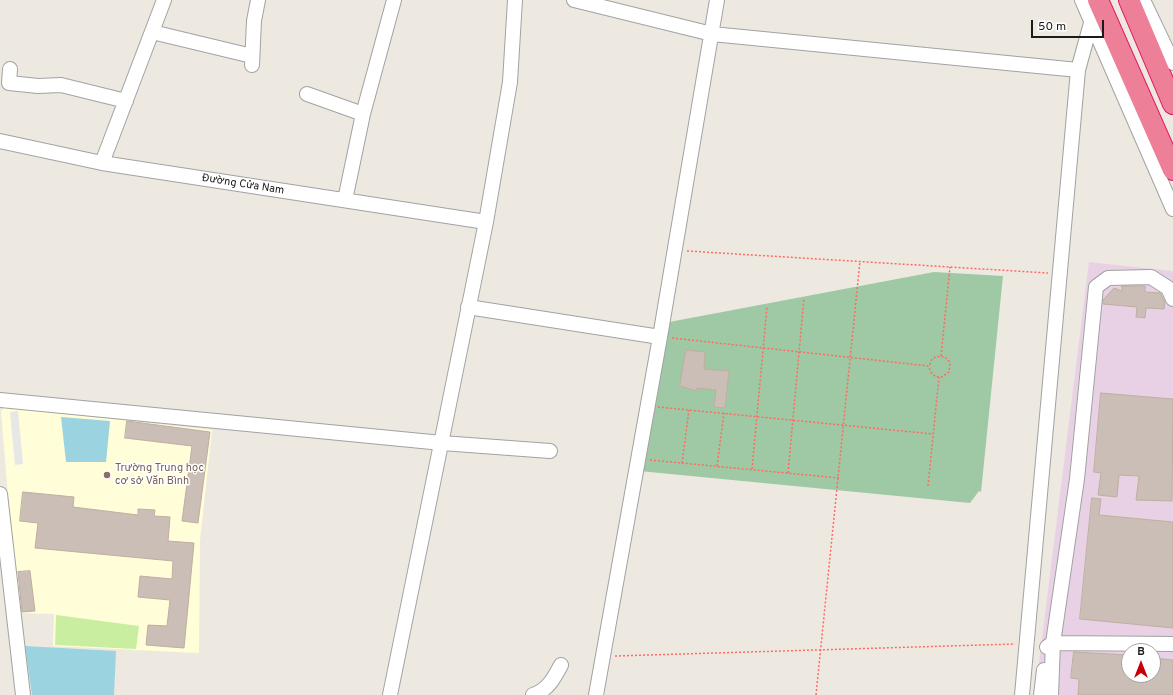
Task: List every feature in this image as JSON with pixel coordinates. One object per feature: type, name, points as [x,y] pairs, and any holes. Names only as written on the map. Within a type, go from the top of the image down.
[{"type":"highway","points":[[1098,0],[1173,170]]},
{"type":"highway","points":[[1129,0],[1173,104]]},
{"type":"street","points":[[152,32],[252,60],[254,21],[258,0]]},
{"type":"street","points":[[345,200],[363,114],[394,0]]},
{"type":"street","points":[[390,695],[486,222],[510,82],[514,0]]},
{"type":"street","points":[[574,0],[712,34],[1078,70]]},
{"type":"street","points":[[596,695],[660,337],[717,0]]},
{"type":"street","points":[[1082,0],[1173,209]]},
{"type":"street","points":[[1143,0],[1173,63]]},
{"type":"street","points":[[102,163],[152,32],[161,1]]},
{"type":"street","points":[[1022,695],[1078,70],[1091,23]]},
{"type":"street","points":[[10,69],[9,83],[38,86],[61,86],[126,101]]},
{"type":"street","points":[[307,94],[363,114]]},
{"type":"street","name":"Đường Cửa Nam","points":[[0,141],[102,163],[486,222]]},
{"type":"street","points":[[1051,695],[1053,643],[1077,479],[1096,287],[1108,278],[1151,277],[1168,288],[1173,299]]},
{"type":"street","points":[[468,307],[660,337]]},
{"type":"street","points":[[0,400],[442,443],[550,451]]},
{"type":"street","points":[[0,494],[23,695]]},
{"type":"street","points":[[1041,695],[1046,651],[1048,646],[1053,643],[1173,644]]},
{"type":"street","points":[[533,695],[540,693],[551,683],[561,665]]},
{"type":"path","points":[[675,250],[1059,273]]},
{"type":"path","points":[[816,695],[860,261]]},
{"type":"path","points":[[941,356],[950,267]]},
{"type":"path","points":[[788,473],[804,298]]},
{"type":"path","points":[[752,469],[767,307]]},
{"type":"path","points":[[660,337],[929,366]]},
{"type":"path","points":[[941,356],[948,360],[950,367],[945,375],[939,377],[931,373],[929,366],[932,359],[941,356]]},
{"type":"path","points":[[928,486],[939,377]]},
{"type":"path","points":[[656,407],[933,434]]},
{"type":"path","points":[[682,463],[689,410]]},
{"type":"path","points":[[717,466],[724,413]]},
{"type":"path","points":[[638,459],[838,478]]},
{"type":"path","points":[[603,656],[1027,643]]},
{"type":"shaded area","points":[[1089,262],[1172,271],[1173,273],[1173,695],[1035,695]]},
{"type":"shaded area","points":[[934,272],[1003,276],[981,492],[979,491],[970,503],[639,471],[664,323]]},
{"type":"shaded area","points":[[4,408],[212,430],[200,540],[199,653],[53,646],[54,614],[20,613],[10,521],[1,411]]},
{"type":"shaded area","points":[[18,411],[23,464],[15,465],[10,412]]},
{"type":"green space","points":[[56,615],[139,626],[136,649],[55,645]]},
{"type":"water","points":[[61,417],[110,421],[106,462],[66,462]]},
{"type":"water","points":[[25,646],[116,651],[114,695],[32,695]]},
{"type":"building","points":[[1122,286],[1145,286],[1145,292],[1160,293],[1165,302],[1164,309],[1146,308],[1145,318],[1136,317],[1137,307],[1103,304],[1103,300],[1114,288],[1122,291]]},
{"type":"building","points":[[686,350],[705,352],[704,369],[729,371],[725,408],[714,407],[716,390],[697,388],[697,391],[680,386]]},
{"type":"building","points":[[1101,393],[1173,399],[1172,501],[1136,500],[1139,476],[1119,475],[1117,497],[1098,495],[1101,473],[1094,472]]},
{"type":"building","points":[[127,421],[210,432],[198,523],[182,521],[192,446],[125,438]]},
{"type":"building","points":[[23,492],[74,497],[73,507],[138,515],[138,509],[155,510],[154,516],[170,517],[168,541],[194,543],[184,648],[146,645],[148,625],[167,626],[170,600],[138,597],[140,576],[172,579],[173,561],[35,548],[38,523],[20,521]]},
{"type":"building","points":[[1092,498],[1101,499],[1099,515],[1173,522],[1173,628],[1080,619]]},
{"type":"building","points":[[30,571],[35,611],[22,612],[18,572]]},
{"type":"building","points":[[1074,652],[1121,655],[1121,683],[1161,683],[1161,659],[1173,660],[1173,695],[1078,695],[1079,679],[1071,678]]},
{"type":"place","name":"Trường Trung học cơ sở Văn Bình","points":[[107,475]]}]
